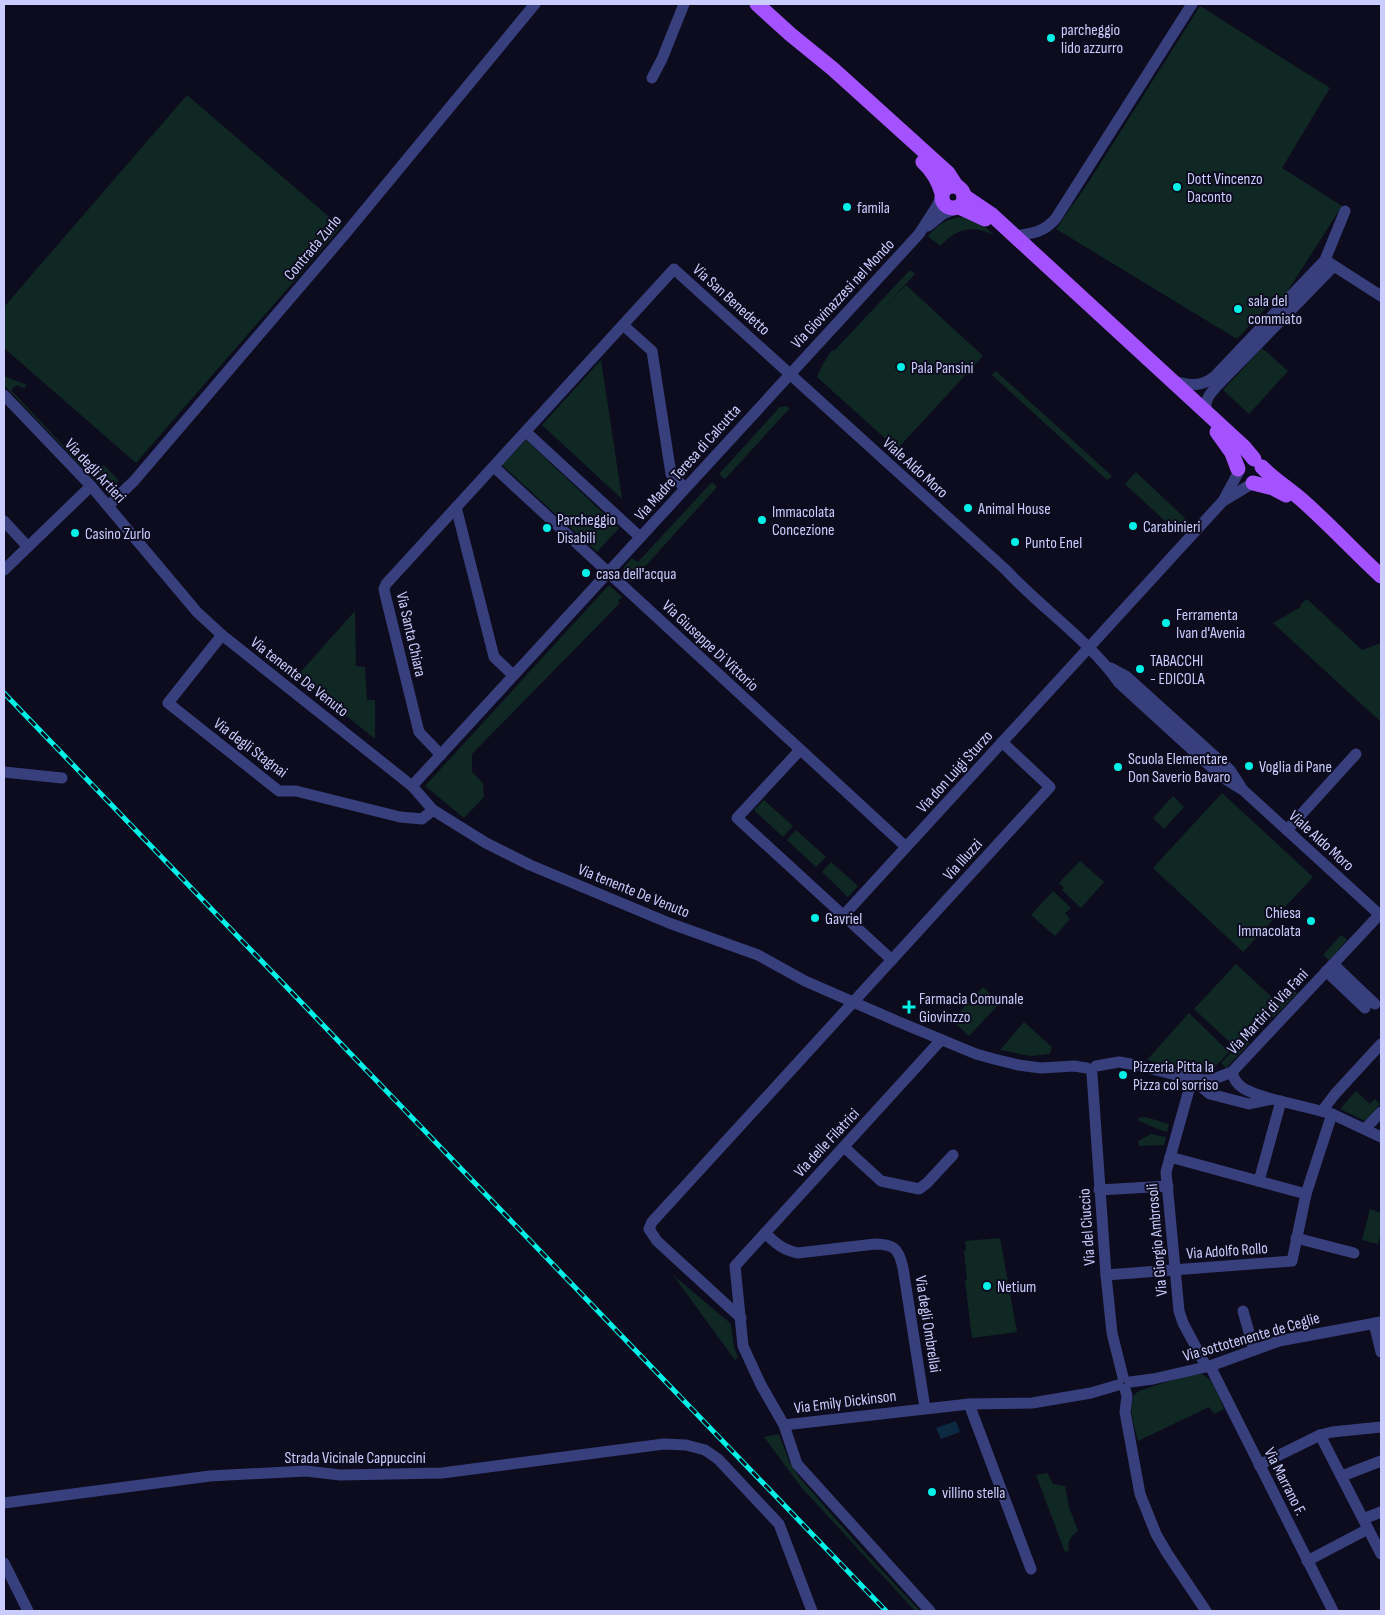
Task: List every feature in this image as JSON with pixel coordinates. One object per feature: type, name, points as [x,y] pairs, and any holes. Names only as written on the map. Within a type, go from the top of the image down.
[{"type":"main road","points":[[757,4],[833,69],[948,173],[959,200],[989,222],[1207,421],[1232,453],[1239,477],[1245,483],[1273,488],[1284,494],[1324,529],[1350,547]]},
{"type":"main road","points":[[790,34],[828,74],[932,170],[944,205],[951,209],[959,200]]},
{"type":"main road","points":[[959,200],[986,211],[1015,236],[1244,447],[1269,475],[1286,486],[1311,508],[1381,576]]},
{"type":"main road","points":[[1238,471],[1239,465],[1246,459],[1258,463]]},
{"type":"main road","points":[[1253,483],[1260,479],[1262,475],[1258,463]]},
{"type":"street","name":"Contrada Zurlo","points":[[108,506],[134,481],[346,233],[535,4]]},
{"type":"street","points":[[652,78],[662,59],[684,4]]},
{"type":"street","points":[[1015,236],[1040,231],[1051,225],[1192,4]]},
{"type":"street","name":"Via Giovinazzesi nel Mondo","points":[[919,234],[942,195]]},
{"type":"street","name":"Via Giovinazzesi nel Mondo","points":[[790,374],[919,234],[959,200]]},
{"type":"street","points":[[1206,412],[1208,397],[1216,387],[1330,263],[1346,211]]},
{"type":"street","points":[[1330,263],[1381,296]]},
{"type":"street","points":[[1173,381],[1194,386],[1202,385],[1209,381],[1330,263]]},
{"type":"street","name":"Via San Benedetto","points":[[623,325],[674,269],[790,374]]},
{"type":"street","points":[[513,675],[494,657],[456,507],[623,325],[652,351],[671,474],[685,488]]},
{"type":"street","name":"Via Madre Teresa di Calcutta","points":[[412,786],[790,374]]},
{"type":"street","name":"Viale Aldo Moro","points":[[790,374],[1006,570],[1088,648],[1108,666],[1126,676],[1230,770],[1243,790],[1381,914]]},
{"type":"street","name":"Via degli Artieri","points":[[4,396],[108,506],[197,612],[222,635]]},
{"type":"street","points":[[526,432],[640,538]]},
{"type":"street","name":"Via Giuseppe Di Vittorio","points":[[494,467],[906,847]]},
{"type":"street","points":[[1223,501],[1238,471]]},
{"type":"street","points":[[1223,501],[1253,483]]},
{"type":"street","points":[[4,570],[90,486]]},
{"type":"street","name":"Via don Luigi Sturzo","points":[[843,916],[1223,501]]},
{"type":"street","name":"Via Santa Chiara","points":[[441,755],[419,732],[384,588],[456,507]]},
{"type":"street","points":[[4,521],[28,546]]},
{"type":"street","name":"Via tenente De Venuto","points":[[222,635],[412,786],[433,810],[486,843],[530,865],[669,923],[758,955],[805,981],[976,1054],[1018,1065],[1041,1068],[1074,1066],[1092,1069],[1119,1062],[1136,1065],[1192,1079],[1210,1094],[1249,1104],[1277,1100],[1327,1113],[1381,1137]]},
{"type":"street","name":"Via degli Stagnai","points":[[222,635],[168,703],[279,792],[296,790],[400,817],[422,819],[433,810]]},
{"type":"street","name":"Via Illuzzi","points":[[741,1318],[657,1241],[650,1230],[652,1222],[1050,787],[1002,742]]},
{"type":"street","points":[[800,750],[737,818],[892,960]]},
{"type":"street","points":[[1287,830],[1356,754]]},
{"type":"street","points":[[4,772],[62,778]]},
{"type":"street","name":"Via Martiri di Via Fani","points":[[1232,1072],[1381,914]]},
{"type":"street","points":[[1330,968],[1370,1006]]},
{"type":"street","name":"Via delle Filatrici","points":[[741,1318],[735,1266],[942,1040]]},
{"type":"street","points":[[1354,1253],[1296,1238],[1327,1113],[1335,1094],[1381,1044]]},
{"type":"street","name":"Via del Ciuccio","points":[[1092,1069],[1106,1275],[1112,1333],[1124,1383]]},
{"type":"street","points":[[1192,1079],[1211,1080],[1232,1072],[1233,1080],[1245,1090],[1277,1100],[1260,1181]]},
{"type":"street","name":"Via Giorgio Ambrosoli","points":[[1192,1079],[1166,1172],[1179,1311],[1183,1323],[1208,1366]]},
{"type":"street","points":[[1365,1129],[1381,1112]]},
{"type":"street","points":[[844,1147],[882,1181],[919,1189],[927,1183],[953,1154]]},
{"type":"street","points":[[1170,1157],[1306,1194]]},
{"type":"street","points":[[1099,1190],[1168,1186]]},
{"type":"street","name":"Via degli Ombrellai","points":[[765,1233],[786,1251],[798,1253],[874,1244],[885,1244],[894,1248],[901,1257],[926,1408]]},
{"type":"street","name":"Via Adolfo Rollo","points":[[1106,1275],[1292,1261],[1296,1238]]},
{"type":"street","points":[[1243,1311],[1254,1350]]},
{"type":"street","points":[[741,1318],[743,1346],[761,1386],[784,1424]]},
{"type":"street","points":[[1378,1322],[1381,1352]]},
{"type":"street","name":"Via sottotenente de Ceglie","points":[[1124,1383],[1153,1379],[1208,1366],[1279,1341],[1378,1322]]},
{"type":"street","name":"Via Marrano F.","points":[[1208,1366],[1333,1611]]},
{"type":"street","points":[[1124,1383],[1127,1396],[1125,1412],[1140,1494],[1156,1534],[1206,1611]]},
{"type":"street","name":"Via Emily Dickinson","points":[[930,1611],[797,1464],[784,1424],[969,1404],[1032,1403],[1091,1393],[1124,1383]]},
{"type":"street","points":[[969,1404],[1031,1569]]},
{"type":"street","points":[[1259,1465],[1320,1435],[1381,1427]]},
{"type":"street","points":[[1320,1435],[1381,1554]]},
{"type":"street","name":"Strada Vicinale Cappuccini","points":[[4,1503],[210,1476],[306,1471],[340,1475],[442,1473],[664,1444],[686,1445],[705,1450],[718,1459],[779,1524],[812,1611]]},
{"type":"street","points":[[1342,1476],[1381,1461]]},
{"type":"street","points":[[1307,1561],[1381,1512]]},
{"type":"street","points":[[4,1563],[28,1611]]},
{"type":"green space","points":[[1200,6],[1330,88],[1282,168],[1342,206],[1280,303],[1274,299],[1237,339],[1056,229],[1088,183]]},
{"type":"green space","points":[[187,95],[341,227],[136,463],[4,348],[4,307]]},
{"type":"green space","points":[[963,217],[981,223],[994,235],[979,230],[965,230],[958,232],[940,246],[928,236],[944,222]]},
{"type":"green space","name":"Pala Pansini","points":[[910,270],[915,274],[886,305],[906,285],[983,356],[897,449],[817,377],[832,350],[834,351]]},
{"type":"green space","points":[[1262,348],[1288,371],[1249,414],[1223,390]]},
{"type":"green space","points":[[601,360],[622,499],[542,425]]},
{"type":"green space","points":[[996,371],[1112,476],[1107,480],[992,375]]},
{"type":"green space","points":[[4,376],[27,385],[24,388],[17,385],[11,390],[92,476],[104,465],[119,481],[107,485],[94,480],[4,385]]},
{"type":"green space","points":[[785,406],[790,408],[725,479],[719,474],[777,408]]},
{"type":"green space","points":[[526,440],[619,528],[597,552],[502,465]]},
{"type":"green space","points":[[1136,472],[1189,522],[1178,533],[1125,484]]},
{"type":"green space","points":[[712,482],[717,487],[631,582],[624,573],[624,567],[632,558],[638,562]]},
{"type":"green space","points":[[609,585],[622,597],[618,601],[620,603],[472,754],[472,772],[483,783],[484,797],[464,818],[425,786]]},
{"type":"green space","points":[[1307,599],[1362,650],[1381,643],[1381,722],[1273,623],[1301,607],[1301,604]]},
{"type":"green space","points":[[355,611],[356,666],[365,667],[367,700],[375,700],[375,739],[297,676]]},
{"type":"green space","points":[[1222,793],[1313,877],[1243,952],[1153,868]]},
{"type":"green space","points":[[1173,796],[1184,807],[1164,829],[1153,818]]},
{"type":"green space","points":[[764,800],[793,826],[783,837],[754,810]]},
{"type":"green space","points":[[796,830],[826,857],[816,867],[787,840]]},
{"type":"green space","points":[[1080,861],[1104,882],[1081,908],[1062,890],[1064,888],[1059,883]]},
{"type":"green space","points":[[831,862],[858,886],[848,897],[822,872]]},
{"type":"green space","points":[[1053,891],[1071,908],[1065,913],[1070,919],[1055,936],[1031,915]]},
{"type":"green space","points":[[1341,935],[1347,940],[1329,960],[1323,955]]},
{"type":"green space","points":[[1236,964],[1275,1000],[1233,1045],[1194,1009]]},
{"type":"green space","points":[[983,987],[1000,1003],[969,1036],[952,1020]]},
{"type":"green space","points":[[1291,988],[1297,993],[1273,1018],[1268,1013]]},
{"type":"green space","points":[[1189,1013],[1229,1052],[1209,1073],[1147,1060]]},
{"type":"green space","points":[[1024,1022],[1052,1047],[1050,1054],[1031,1056],[1000,1050]]},
{"type":"green space","points":[[1245,1038],[1250,1043],[1226,1068],[1221,1063]]},
{"type":"green space","points":[[1356,1091],[1370,1104],[1375,1099],[1380,1104],[1365,1121],[1340,1109]]},
{"type":"green space","points":[[1145,1117],[1169,1124],[1167,1132],[1138,1120],[1138,1118]]},
{"type":"green space","points":[[1151,1134],[1166,1137],[1164,1145],[1139,1146],[1138,1141]]},
{"type":"green space","points":[[1370,1209],[1381,1213],[1381,1231],[1378,1244],[1362,1240]]},
{"type":"green space","name":"Netium","points":[[1000,1238],[1017,1332],[972,1338],[965,1280],[967,1280],[964,1251],[966,1250],[965,1241]]},
{"type":"green space","points":[[673,1275],[731,1324],[734,1347],[738,1357],[735,1360]]},
{"type":"green space","points":[[1194,1373],[1205,1376],[1210,1380],[1217,1391],[1224,1409],[1214,1414],[1209,1407],[1138,1441],[1131,1407],[1135,1395],[1139,1391]]},
{"type":"green space","points":[[779,1434],[789,1461],[799,1477],[920,1611],[915,1611],[802,1488],[764,1437]]},
{"type":"green space","points":[[1047,1473],[1053,1484],[1065,1486],[1069,1507],[1078,1531],[1070,1540],[1068,1545],[1069,1551],[1065,1552],[1036,1475]]},
{"type":"water","points":[[956,1421],[960,1432],[941,1439],[936,1428]]},
{"type":"railway","points":[[4,693],[886,1611]]},
{"type":"place","name":"parcheggio lido azzurro","points":[[1051,38]]},
{"type":"place","name":"Dott Vincenzo Daconto","points":[[1177,187]]},
{"type":"place","name":"famila","points":[[847,207]]},
{"type":"place","name":"sala del commiato","points":[[1238,309]]},
{"type":"place","name":"Pala Pansini","points":[[901,367]]},
{"type":"place","name":"Animal House","points":[[968,508]]},
{"type":"place","name":"Immacolata Concezione","points":[[762,520]]},
{"type":"place","name":"Carabinieri","points":[[1133,526]]},
{"type":"place","name":"Parcheggio Disabili","points":[[547,528]]},
{"type":"place","name":"Casino Zurlo","points":[[75,533]]},
{"type":"place","name":"Punto Enel","points":[[1015,542]]},
{"type":"place","name":"casa dell'acqua","points":[[586,573]]},
{"type":"place","name":"Ferramenta Ivan d'Avenia","points":[[1166,623]]},
{"type":"place","name":"TABACCHI - EDICOLA","points":[[1140,669]]},
{"type":"place","name":"Voglia di Pane","points":[[1249,766]]},
{"type":"place","name":"Scuola Elementare Don Saverio Bavaro","points":[[1118,767]]},
{"type":"place","name":"Gavriel","points":[[815,918]]},
{"type":"place","name":"Chiesa Immacolata","points":[[1311,921]]},
{"type":"place","name":"Farmacia Comunale Giovinzzo","points":[[909,1007]]},
{"type":"place","name":"Pizzeria Pitta la Pizza col sorriso","points":[[1123,1075]]},
{"type":"place","name":"Netium","points":[[987,1286]]},
{"type":"place","name":"villino stella","points":[[932,1492]]}]
